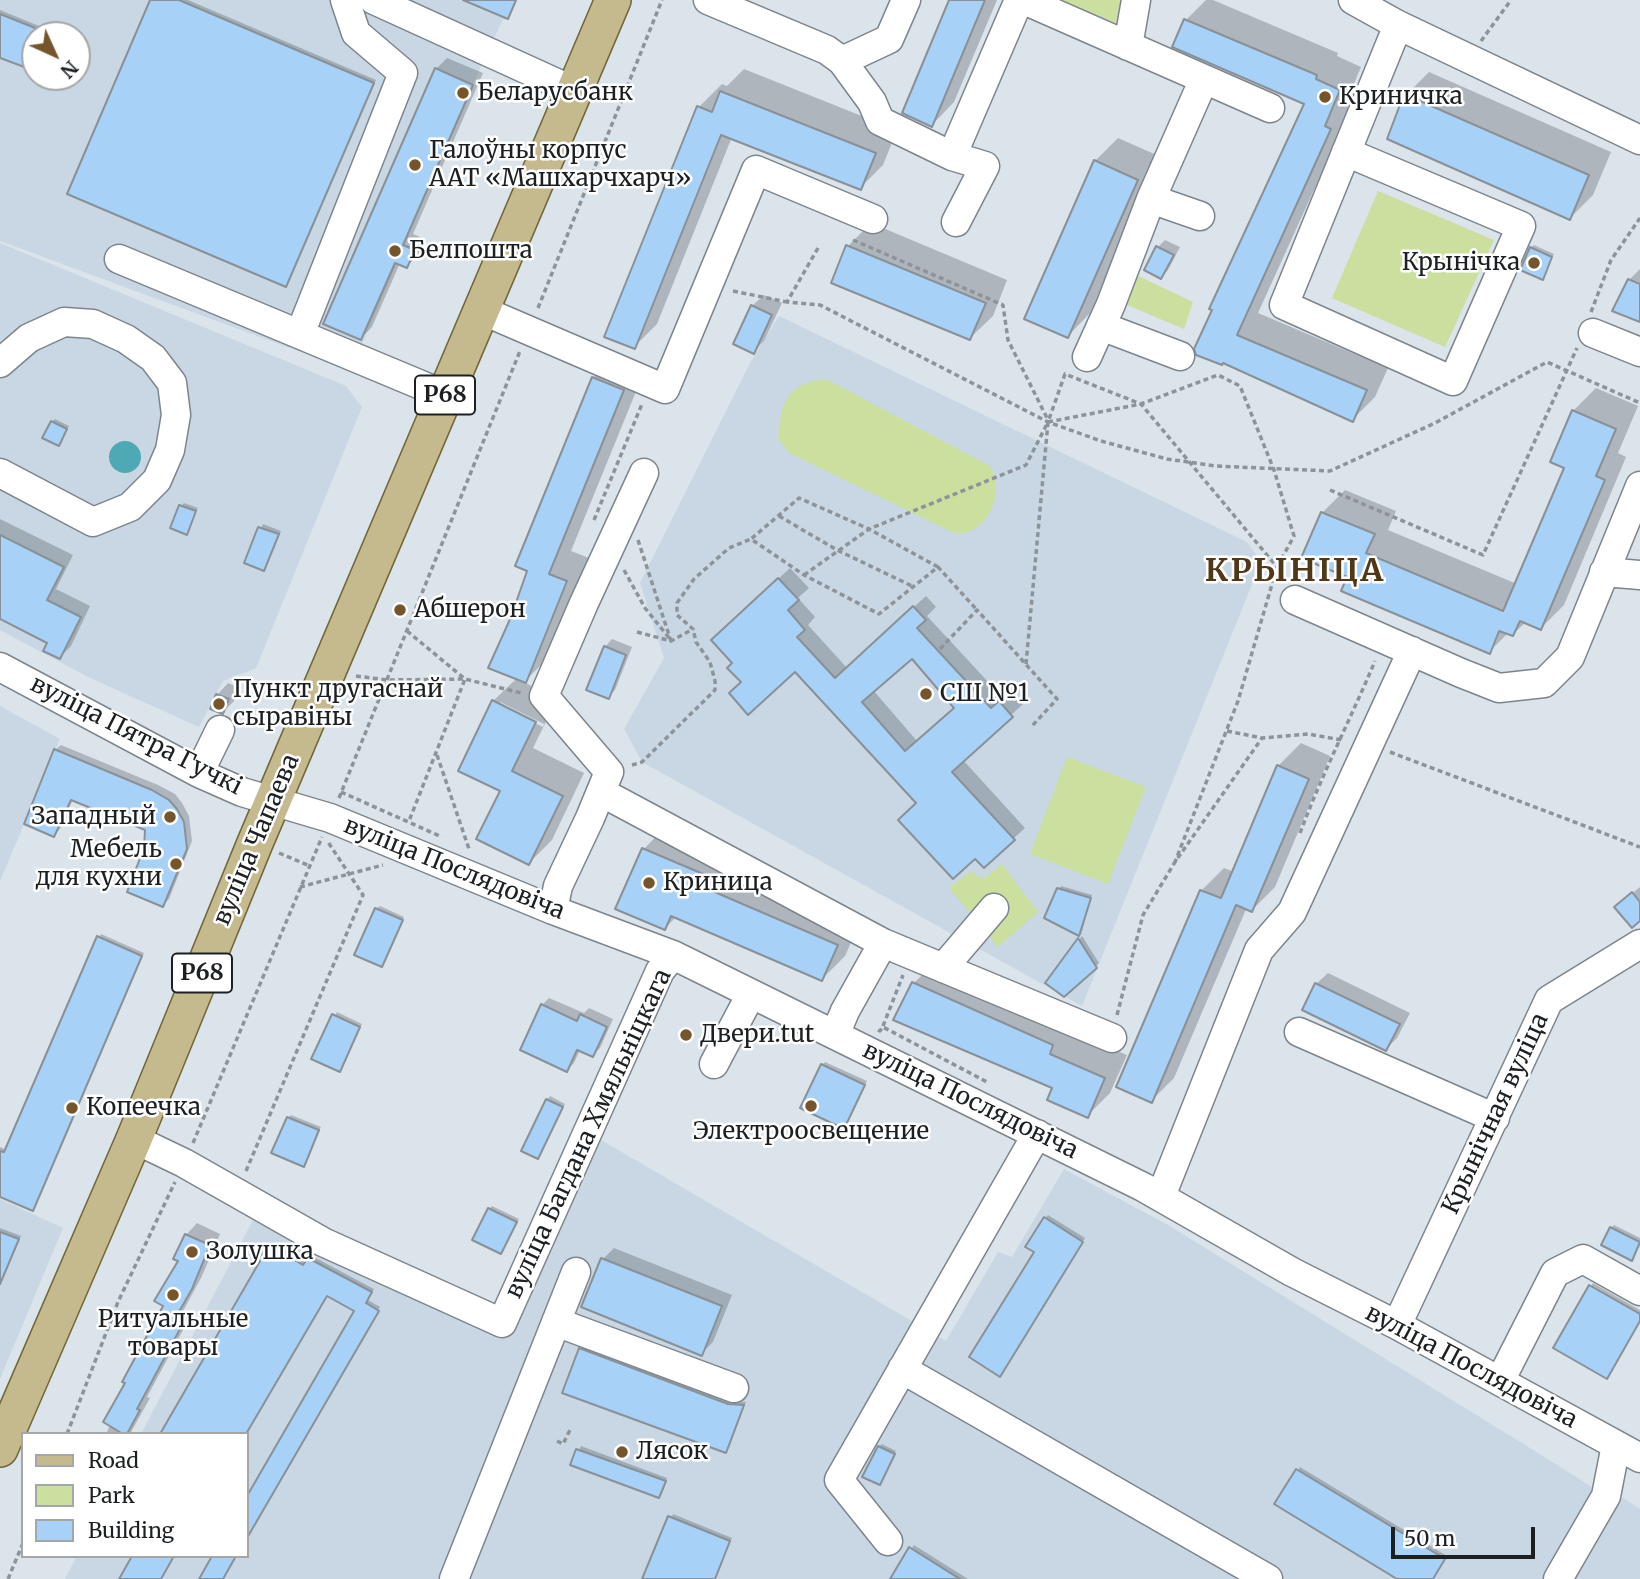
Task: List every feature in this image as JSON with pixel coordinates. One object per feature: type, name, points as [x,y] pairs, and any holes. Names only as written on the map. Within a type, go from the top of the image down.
[{"type":"main road","name":"вуліца Чапаева","points":[[0,1449],[134,1139],[613,0]]},
{"type":"street","points":[[300,334],[403,73],[356,33],[345,0]]},
{"type":"street","points":[[374,0],[574,91]]},
{"type":"street","points":[[708,0],[827,50],[842,61],[872,102],[880,121],[952,156],[985,166],[956,222]]},
{"type":"street","points":[[842,61],[889,39],[906,0]]},
{"type":"street","points":[[952,156],[1022,0],[1270,108]]},
{"type":"street","points":[[1128,46],[1136,0]]},
{"type":"street","points":[[1353,0],[1398,25],[1640,140]]},
{"type":"street","points":[[1346,152],[1521,226],[1453,381],[1284,305],[1346,152],[1398,25]]},
{"type":"street","points":[[1087,356],[1204,79]]},
{"type":"street","points":[[481,310],[665,389],[756,170],[873,219]]},
{"type":"street","points":[[1152,199],[1200,216]]},
{"type":"street","points":[[118,260],[445,395]]},
{"type":"street","points":[[0,363],[29,338],[64,323],[93,324],[126,339],[153,358],[172,383],[176,415],[170,450],[157,480],[130,507],[93,522],[0,473]]},
{"type":"street","points":[[1101,326],[1180,356]]},
{"type":"street","points":[[1586,334],[1640,352]]},
{"type":"street","points":[[644,473],[544,696],[604,782],[883,943],[1111,1038]]},
{"type":"street","points":[[1296,600],[1499,688],[1544,682],[1570,657],[1640,486]]},
{"type":"street","points":[[1604,572],[1640,575]]},
{"type":"street","points":[[1161,1196],[1259,950],[1292,912],[1412,651]]},
{"type":"street","name":"вуліца Пятра Гучкі","points":[[0,667],[199,773],[242,792],[274,801]]},
{"type":"street","points":[[199,773],[220,730]]},
{"type":"street","points":[[553,910],[558,886],[604,782]]},
{"type":"street","name":"вуліца Послядовіча","points":[[274,801],[330,818],[553,910],[673,955],[1161,1196],[1292,1272],[1397,1325],[1628,1452]]},
{"type":"street","points":[[943,968],[994,908]]},
{"type":"street","points":[[835,1035],[845,1011],[883,943]]},
{"type":"street","name":"Крынічная вуліца","points":[[1397,1325],[1549,1000],[1640,944]]},
{"type":"street","name":"вуліца Багдана Хмяльніцкага","points":[[134,1139],[184,1163],[323,1242],[502,1323],[660,971],[673,955]]},
{"type":"street","points":[[713,1064],[751,994]]},
{"type":"street","points":[[1299,1032],[1495,1118]]},
{"type":"street","points":[[888,1541],[839,1480],[1037,1134]]},
{"type":"street","points":[[1500,1381],[1555,1273],[1583,1259],[1640,1291]]},
{"type":"street","points":[[454,1579],[576,1272]]},
{"type":"street","points":[[556,1322],[734,1388]]},
{"type":"street","points":[[902,1369],[1268,1579]]},
{"type":"street","points":[[1558,1579],[1628,1452]]},
{"type":"path","points":[[330,818],[662,0]]},
{"type":"path","points":[[1469,57],[1511,0]]},
{"type":"path","points":[[1330,490],[1483,555],[1586,334],[1611,260],[1640,218]]},
{"type":"path","points":[[853,240],[1003,305],[1008,340],[1048,422],[1027,664]]},
{"type":"path","points":[[787,302],[818,248]]},
{"type":"path","points":[[733,291],[787,302],[820,305],[1048,422],[1101,441],[1167,459],[1190,462],[1274,470],[1330,471],[1434,423],[1547,362],[1640,403]]},
{"type":"path","points":[[803,575],[869,529],[1026,465],[1048,422],[1065,374],[1141,404],[1278,567]]},
{"type":"path","points":[[1048,422],[1141,404],[1218,375],[1240,386],[1274,470],[1294,536],[1278,567],[1238,701],[1175,862]]},
{"type":"path","points":[[590,532],[651,382]]},
{"type":"path","points":[[604,782],[642,762],[715,690],[710,662],[696,642],[693,629],[677,615],[677,603],[694,579],[729,548],[751,539],[799,498],[869,529],[939,566],[1057,699],[1032,726]]},
{"type":"path","points":[[778,516],[837,550],[914,587]]},
{"type":"path","points":[[637,537],[671,641]]},
{"type":"path","points":[[751,539],[803,575],[879,614],[939,566]]},
{"type":"path","points":[[623,567],[645,608],[671,641]]},
{"type":"path","points":[[940,649],[977,610]]},
{"type":"path","points":[[637,632],[671,641],[693,629]]},
{"type":"path","points":[[407,631],[465,678]]},
{"type":"path","points":[[409,821],[465,678]]},
{"type":"path","points":[[387,680],[465,678],[529,695]]},
{"type":"path","points":[[1227,731],[1262,738],[1308,734],[1369,744],[1640,847]]},
{"type":"path","points":[[1111,1038],[1143,915],[1175,862],[1262,738]]},
{"type":"path","points":[[436,752],[470,849],[457,844]]},
{"type":"path","points":[[341,792],[445,838]]},
{"type":"path","points":[[68,1432],[118,1302],[184,1163],[323,835],[363,895],[243,1177]]},
{"type":"path","points":[[557,1441],[563,1444],[571,1428]]},
{"type":"path","points":[[8,1579],[21,1548]]},
{"type":"shaded area","points":[[0,0],[515,0],[507,20],[503,19],[473,84],[363,342],[363,375],[0,241]]},
{"type":"shaded area","points":[[0,243],[346,386],[362,407],[256,668],[223,681],[199,727],[88,677],[0,630]]},
{"type":"shaded area","name":"СШ №1","points":[[779,316],[1247,542],[1261,562],[1082,1006],[642,762],[624,729],[664,658],[640,583],[750,363]]},
{"type":"shaded area","points":[[0,706],[60,739],[0,881]]},
{"type":"shaded area","points":[[601,1140],[946,1341],[998,1252],[1012,1257],[1064,1169],[1168,1225],[1543,1456],[1606,1496],[1611,1504],[1623,1498],[1640,1509],[1640,1579],[65,1579],[76,1558],[248,1558],[248,1432],[142,1432],[253,1220],[499,1329]]},
{"type":"shaded area","points":[[0,1199],[63,1228],[0,1379]]},
{"type":"green space","points":[[1060,0],[1125,0],[1116,23]]},
{"type":"green space","points":[[1378,191],[1494,240],[1445,347],[1332,298]]},
{"type":"green space","points":[[1132,273],[1193,302],[1184,329],[1120,302]]},
{"type":"green space","points":[[826,379],[990,466],[995,476],[995,500],[984,521],[965,533],[954,533],[789,453],[778,438],[781,415],[788,397],[803,385]]},
{"type":"green space","points":[[1067,757],[1146,787],[1108,884],[1030,854]]},
{"type":"green space","points":[[1002,864],[1038,912],[998,947],[949,888],[971,871],[982,879]]},
{"type":"water","points":[[125,441],[137,445],[141,457],[137,469],[125,473],[113,469],[109,457],[113,445]]},
{"type":"building","points":[[150,0],[179,0],[374,83],[286,287],[67,194]]},
{"type":"building","points":[[463,0],[516,0],[508,19]]},
{"type":"building","points":[[949,0],[985,0],[932,127],[902,113]]},
{"type":"building","points":[[0,14],[21,22],[21,66],[0,58]]},
{"type":"building","points":[[1184,19],[1317,75],[1316,79],[1340,90],[1325,126],[1331,129],[1237,335],[1367,390],[1353,422],[1223,363],[1222,365],[1196,355],[1194,349],[1212,310],[1209,309],[1304,104],[1172,47]]},
{"type":"building","name":"Галоўны корпус ААТ «Машхарчхарч»","points":[[435,68],[473,85],[403,245],[415,250],[407,268],[395,263],[361,340],[323,324]]},
{"type":"building","points":[[720,91],[876,153],[861,190],[721,135],[635,349],[604,337],[697,106],[712,112]]},
{"type":"building","points":[[1404,94],[1589,175],[1570,220],[1387,139]]},
{"type":"building","points":[[1094,160],[1138,180],[1068,338],[1024,319]]},
{"type":"building","points":[[846,245],[986,303],[970,340],[831,283]]},
{"type":"building","points":[[1156,246],[1174,255],[1161,279],[1144,270]]},
{"type":"building","name":"Крынічка","points":[[1530,247],[1552,257],[1543,280],[1520,270]]},
{"type":"building","points":[[1628,279],[1640,284],[1640,322],[1612,311]]},
{"type":"building","points":[[751,305],[772,315],[754,354],[733,344]]},
{"type":"building","points":[[592,377],[624,390],[549,574],[567,581],[526,683],[488,668],[511,617],[527,571],[515,566]]},
{"type":"building","points":[[1572,410],[1616,429],[1596,476],[1605,480],[1541,630],[1520,621],[1513,636],[1499,631],[1490,654],[1341,591],[1347,577],[1301,558],[1321,512],[1375,534],[1366,553],[1503,611],[1564,468],[1550,462]]},
{"type":"building","points":[[51,421],[67,429],[59,446],[42,438]]},
{"type":"building","points":[[179,505],[196,511],[187,535],[170,528]]},
{"type":"building","points":[[258,527],[279,534],[264,571],[244,563]]},
{"type":"building","points":[[0,535],[64,567],[47,600],[81,617],[60,659],[43,651],[47,643],[0,619]]},
{"type":"building","points":[[778,578],[799,600],[788,610],[805,630],[797,637],[835,678],[913,606],[926,620],[917,628],[991,708],[999,701],[1013,717],[952,772],[1015,840],[984,868],[975,859],[953,879],[898,820],[916,803],[795,672],[748,715],[729,693],[741,682],[727,668],[732,663],[711,640]],"holes":[[[912,659],[954,708],[905,751],[862,702]]]},
{"type":"building","points":[[604,646],[626,655],[609,699],[586,690]]},
{"type":"building","name":"Пункт другаснай сыравіны","points":[[216,694],[229,699],[223,714],[210,709]]},
{"type":"building","points":[[492,700],[536,722],[512,771],[563,796],[529,865],[476,839],[500,791],[458,771]]},
{"type":"building","points":[[54,749],[152,790],[169,800],[177,809],[184,822],[187,849],[163,907],[127,892],[144,848],[145,830],[71,800],[54,837],[24,824]]},
{"type":"building","points":[[1277,765],[1309,779],[1252,912],[1236,905],[1152,1103],[1116,1087],[1200,890],[1221,898]]},
{"type":"building","points":[[642,848],[715,879],[710,890],[838,945],[822,981],[671,916],[665,930],[615,909]]},
{"type":"building","points":[[1057,888],[1091,898],[1079,936],[1044,918]]},
{"type":"building","points":[[1632,892],[1640,902],[1640,921],[1632,928],[1614,907]]},
{"type":"building","points":[[375,908],[403,920],[382,967],[354,955]]},
{"type":"building","points":[[97,936],[142,956],[33,1211],[0,1197],[0,1151],[4,1152]]},
{"type":"building","points":[[1078,938],[1097,968],[1064,997],[1045,983]]},
{"type":"building","points":[[912,982],[1053,1045],[1050,1054],[1105,1078],[1088,1118],[1047,1100],[1052,1088],[893,1020]]},
{"type":"building","points":[[1315,983],[1400,1024],[1386,1051],[1302,1010]]},
{"type":"building","points":[[541,1004],[577,1021],[580,1014],[607,1027],[593,1057],[577,1050],[567,1072],[520,1050]]},
{"type":"building","points":[[332,1014],[360,1027],[340,1072],[311,1059]]},
{"type":"building","points":[[821,1064],[865,1085],[844,1129],[800,1108]]},
{"type":"building","points":[[546,1099],[563,1107],[538,1159],[521,1151]]},
{"type":"building","points":[[287,1117],[319,1130],[304,1167],[271,1153]]},
{"type":"building","points":[[488,1208],[517,1222],[501,1254],[472,1240]]},
{"type":"building","points":[[1044,1217],[1083,1242],[1000,1377],[969,1357],[1034,1252],[1025,1247]]},
{"type":"building","points":[[1610,1227],[1640,1242],[1632,1261],[1601,1245]]},
{"type":"building","points":[[0,1232],[19,1239],[0,1284]]},
{"type":"building","points":[[185,1234],[210,1245],[192,1289],[172,1324],[180,1329],[137,1409],[140,1410],[128,1432],[120,1432],[103,1422],[163,1306],[154,1301],[178,1261],[173,1259]]},
{"type":"building","points":[[267,1244],[303,1265],[308,1258],[372,1292],[366,1303],[379,1311],[248,1536],[248,1494],[354,1311],[327,1296],[247,1432],[161,1432],[260,1261],[258,1260]]},
{"type":"building","points":[[601,1258],[722,1306],[702,1356],[581,1307]]},
{"type":"building","points":[[1589,1285],[1640,1314],[1640,1321],[1607,1379],[1553,1348]]},
{"type":"building","points":[[579,1348],[728,1404],[744,1405],[726,1453],[562,1393]]},
{"type":"building","points":[[878,1446],[895,1454],[880,1485],[862,1477]]},
{"type":"building","points":[[576,1449],[666,1481],[659,1498],[570,1465]]},
{"type":"building","points":[[1296,1469],[1445,1559],[1433,1579],[1397,1579],[1274,1504]]},
{"type":"building","points":[[668,1516],[730,1541],[715,1579],[642,1579]]},
{"type":"building","points":[[909,1547],[960,1579],[890,1579]]},
{"type":"building","points":[[131,1558],[173,1558],[161,1579],[119,1579]]},
{"type":"building","points":[[211,1558],[235,1558],[223,1579],[199,1579]]},
{"type":"place","name":"Беларусбанк","points":[[463,93]]},
{"type":"place","name":"Криничка","points":[[1325,97]]},
{"type":"place","name":"Галоўны корпус ААТ «Машхарчхарч»","points":[[415,165]]},
{"type":"place","name":"Белпошта","points":[[395,251]]},
{"type":"place","name":"Крынічка","points":[[1534,263]]},
{"type":"place","name":"Абшерон","points":[[400,610]]},
{"type":"place","name":"СШ №1","points":[[926,694]]},
{"type":"place","name":"Пункт другаснай сыравіны","points":[[219,704]]},
{"type":"place","name":"Западный","points":[[170,817]]},
{"type":"place","name":"Мебель для кухни","points":[[176,864]]},
{"type":"place","name":"Криница","points":[[649,883]]},
{"type":"place","name":"Двери.tut","points":[[686,1035]]},
{"type":"place","name":"Электроосвещение","points":[[811,1106]]},
{"type":"place","name":"Копеечка","points":[[72,1108]]},
{"type":"place","name":"Золушка","points":[[192,1252]]},
{"type":"place","name":"Ритуальные товары","points":[[173,1295]]},
{"type":"place","name":"Лясок","points":[[622,1452]]},
{"type":"district","name":"КРЫНІЦА","points":[[1295,572]]}]
